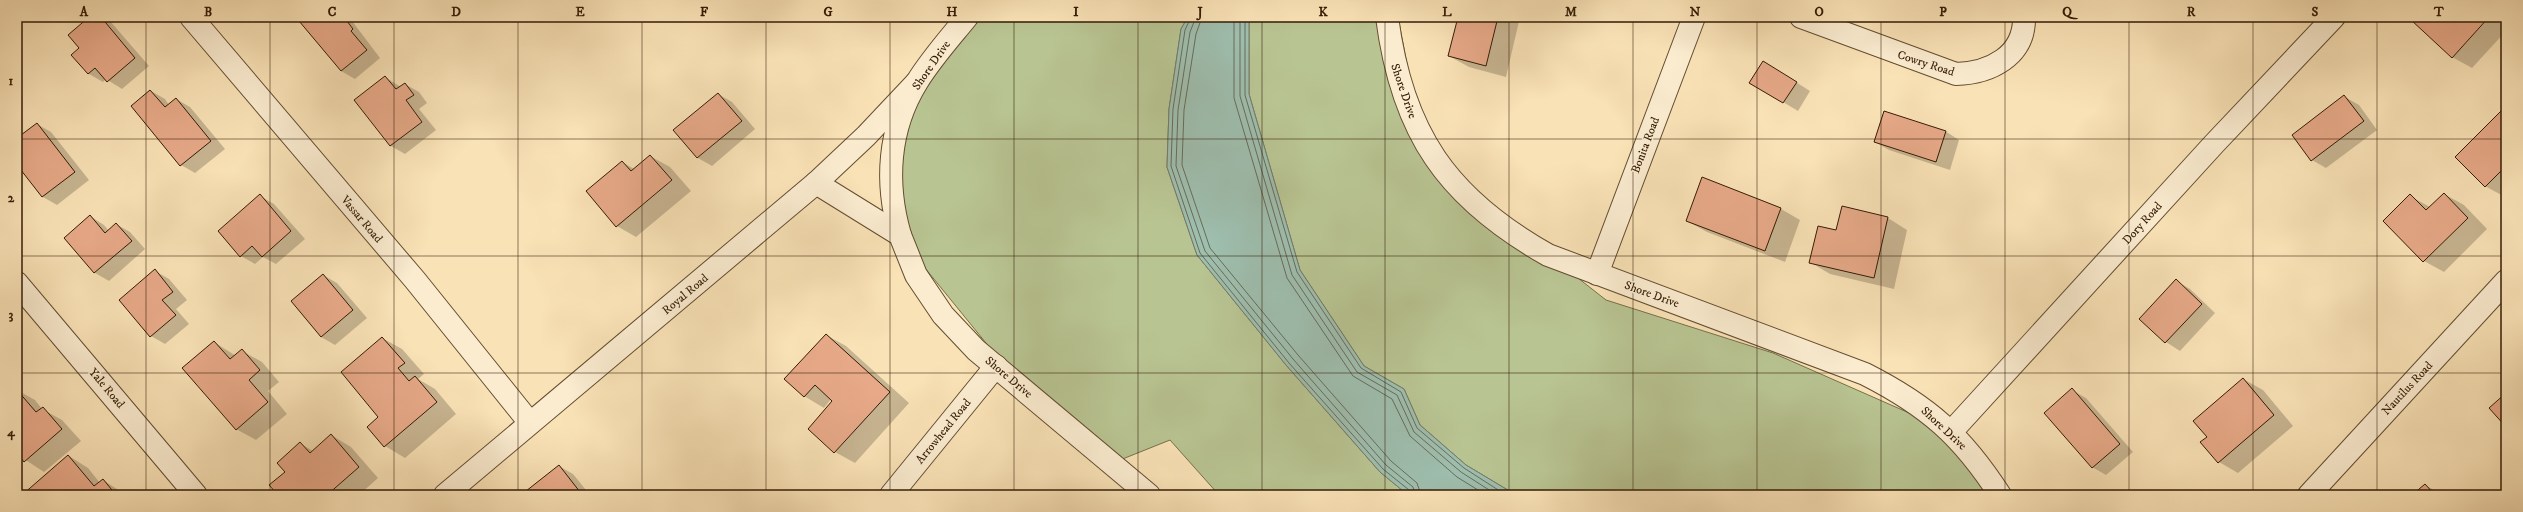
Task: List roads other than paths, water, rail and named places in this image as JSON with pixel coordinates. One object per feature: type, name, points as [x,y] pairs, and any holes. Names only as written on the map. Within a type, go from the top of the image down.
[{"type":"street","name":"Vassar Road","points":[[190,17],[415,280],[530,423]]},
{"type":"street","name":"Shore Drive","points":[[967,17],[916,83],[901,116],[892,148],[890,182],[894,215],[900,234],[916,274],[942,315],[976,350],[1149,495]]},
{"type":"street","name":"Shore Drive","points":[[1387,17],[1392,56],[1406,103],[1419,132],[1446,173],[1476,206],[1510,234],[1548,255],[1866,374],[1903,393],[1952,431],[1980,463],[2000,495]]},
{"type":"street","name":"Bonita Road","points":[[1597,274],[1694,17]]},
{"type":"street","name":"Cowry Road","points":[[1801,17],[1956,74],[1975,74],[1993,68],[2008,56],[2019,40],[2024,17]]},
{"type":"street","name":"Dory Road","points":[[1952,431],[2208,150],[2334,17]]},
{"type":"street","name":"Royal Road","points":[[444,495],[816,183],[866,136],[916,83]]},
{"type":"street","points":[[816,183],[900,234]]},
{"type":"street","name":"Nautilus Road","points":[[2309,495],[2506,282]]},
{"type":"street","name":"Yale Road","points":[[17,283],[196,495]]},
{"type":"street","name":"Arrowhead Road","points":[[891,495],[996,366]]},
{"type":"water","points":[[1188,17],[1249,17],[1249,94],[1300,270],[1364,366],[1404,389],[1420,425],[1466,465],[1516,495],[1408,495],[1380,472],[1286,365],[1197,255],[1167,167],[1169,109],[1181,29]]}]
